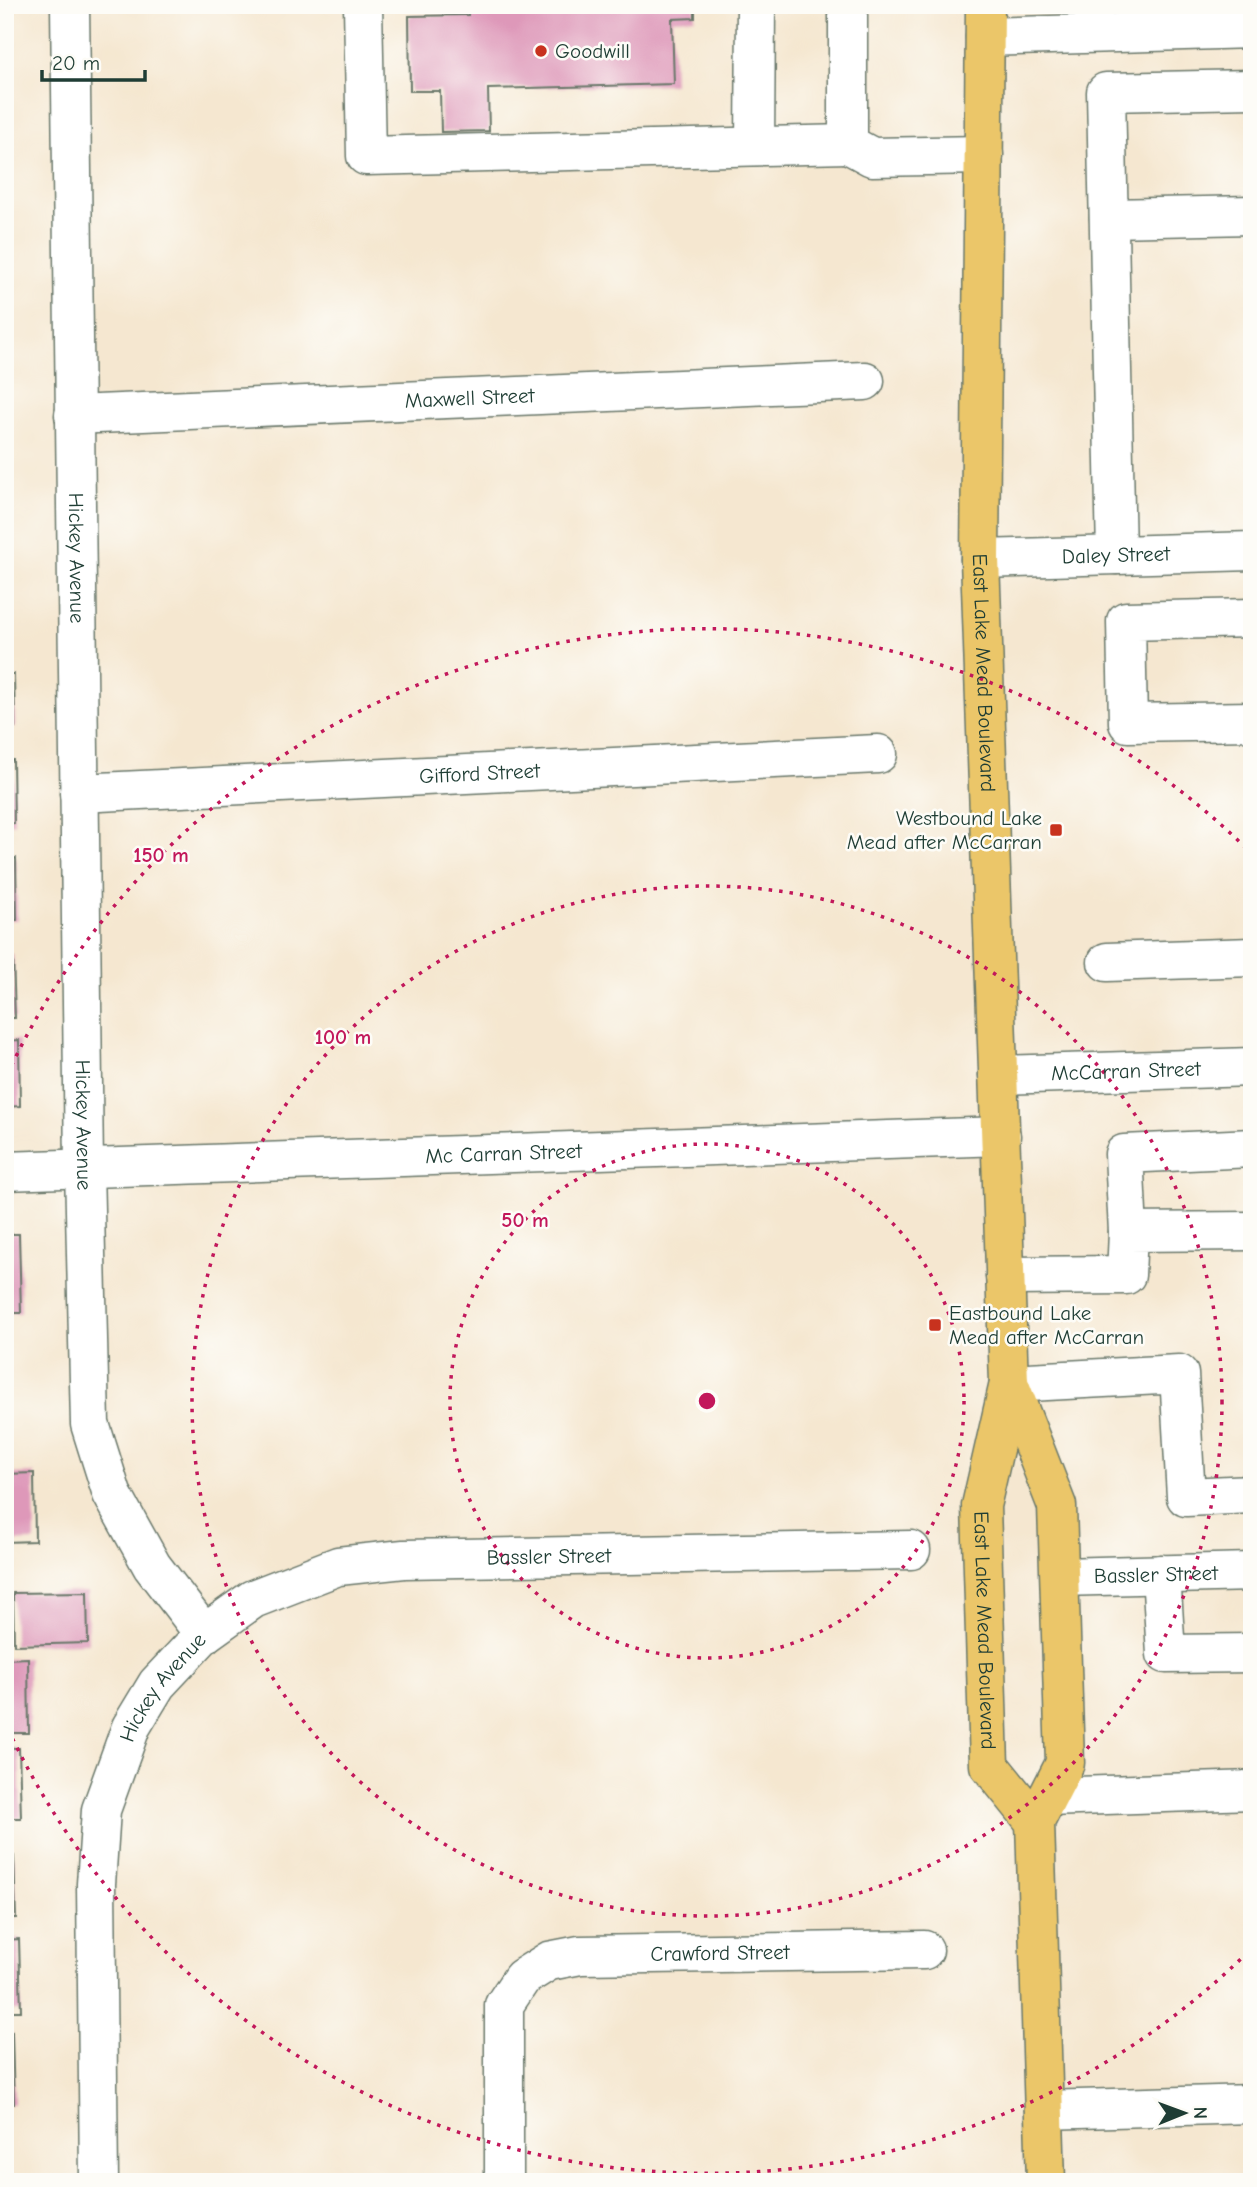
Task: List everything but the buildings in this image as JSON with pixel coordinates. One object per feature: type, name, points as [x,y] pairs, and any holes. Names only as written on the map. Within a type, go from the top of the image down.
[{"type":"main road","name":"East Lake Mead Boulevard","points":[[985,21],[980,559],[1009,1383],[981,1506],[989,1765],[1042,1809]]},
{"type":"main road","name":"East Lake Mead Boulevard","points":[[1009,1383],[1057,1506],[1065,1763],[1042,1809],[1046,2182]]},
{"type":"street","name":"Hickey Avenue","points":[[70,5],[84,1168],[90,1424],[112,1494],[152,1566],[204,1634],[157,1684],[131,1727],[100,1811],[96,1884],[99,2182]]},
{"type":"street","points":[[363,5],[366,156],[848,144],[872,157],[984,155]]},
{"type":"street","points":[[755,146],[756,5]]},
{"type":"street","points":[[848,5],[848,144]]},
{"type":"street","points":[[985,21],[1252,29]]},
{"type":"street","points":[[1116,555],[1106,92],[1252,89]]},
{"type":"street","points":[[1109,218],[1252,215]]},
{"type":"street","name":"Maxwell Street","points":[[75,415],[865,381]]},
{"type":"street","name":"Daley Street","points":[[980,559],[1252,551]]},
{"type":"street","points":[[1252,618],[1126,621],[1128,723],[1252,721]]},
{"type":"street","name":"Gifford Street","points":[[79,793],[878,754]]},
{"type":"street","points":[[1107,962],[1252,957]]},
{"type":"street","name":"McCarran Street","points":[[998,1075],[1252,1067]]},
{"type":"street","name":"Mc Carran Street","points":[[5,1171],[1001,1136]]},
{"type":"street","points":[[1005,1276],[1126,1275],[1128,1232],[1124,1154],[1252,1148]]},
{"type":"street","points":[[1128,1232],[1252,1231]]},
{"type":"street","points":[[1009,1383],[1179,1374],[1186,1497],[1252,1494]]},
{"type":"street","name":"Bassler Street","points":[[204,1634],[253,1600],[338,1566],[404,1559],[911,1550]]},
{"type":"street","name":"Bassler Street","points":[[1060,1577],[1252,1572]]},
{"type":"street","points":[[1161,1574],[1166,1654],[1252,1653]]},
{"type":"street","points":[[1042,1809],[1252,1790]]},
{"type":"street","name":"Crawford Street","points":[[504,2182],[504,2005],[522,1978],[549,1962],[580,1955],[924,1950]]},
{"type":"street","points":[[1044,2110],[1252,2104]]},
{"type":"place","name":"Goodwill","points":[[541,51]]},
{"type":"place","name":"Westbound Lake Mead after McCarran","points":[[1056,830]]},
{"type":"place","name":"Eastbound Lake Mead after McCarran","points":[[935,1325]]}]
